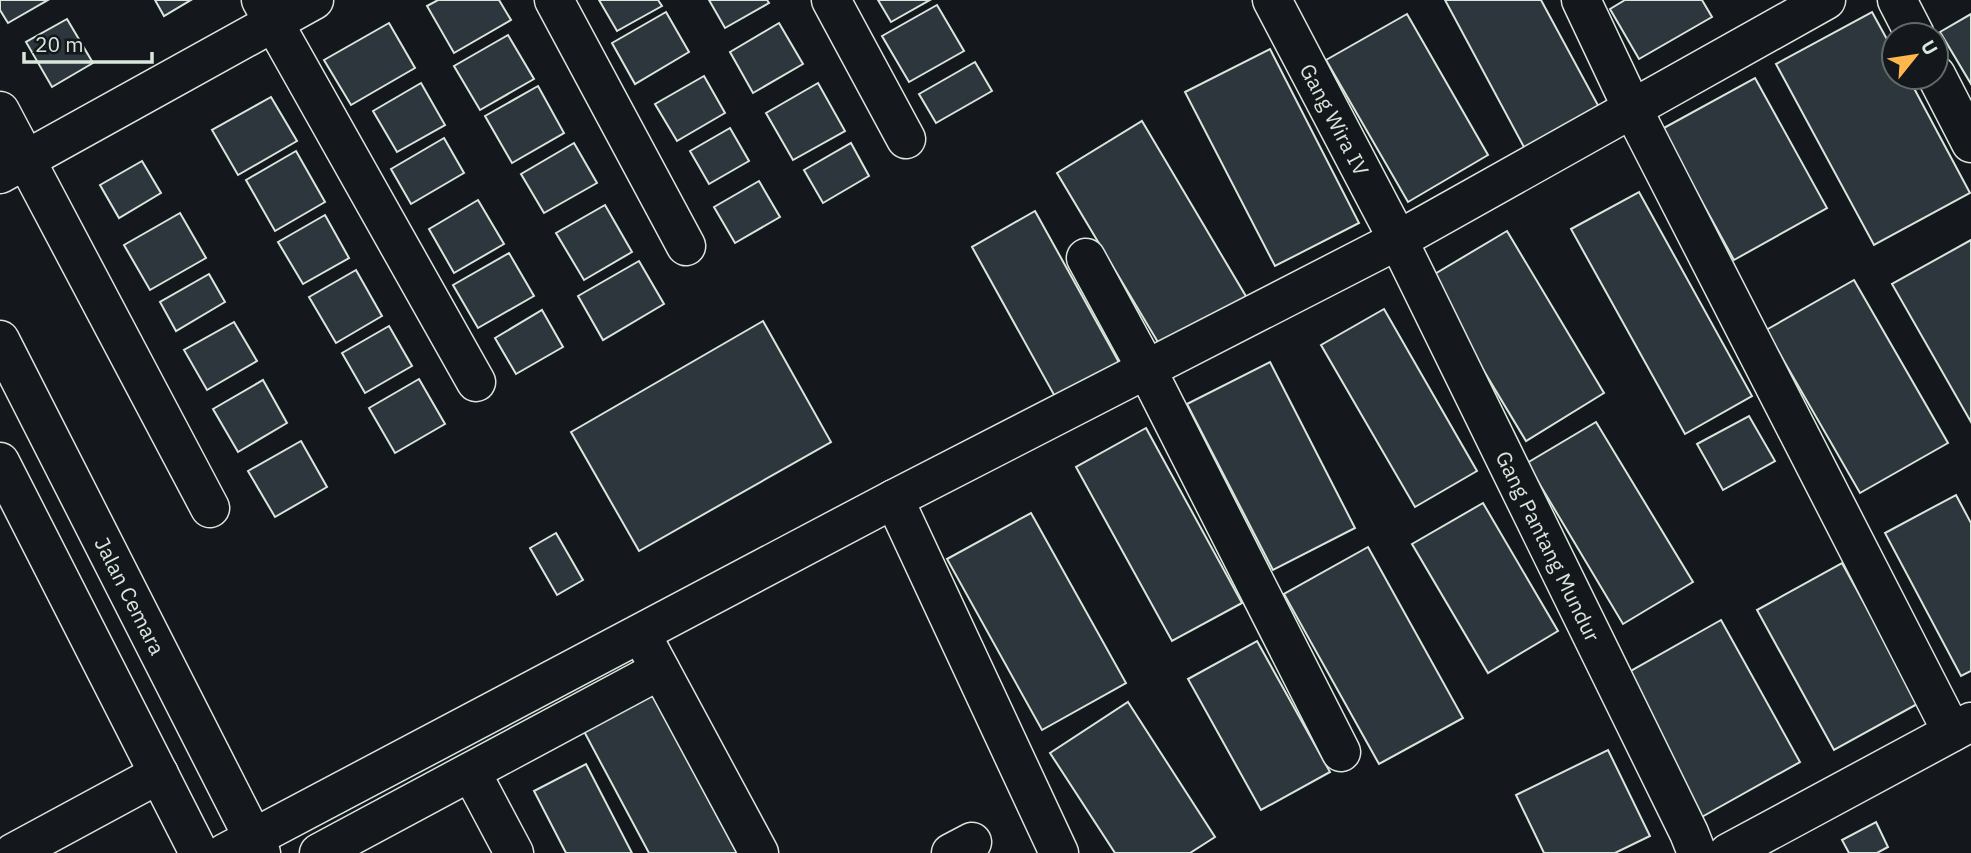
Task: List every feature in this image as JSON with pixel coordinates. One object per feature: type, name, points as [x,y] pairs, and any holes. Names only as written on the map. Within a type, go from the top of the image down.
[{"type":"main road","points":[[13,167],[267,11],[314,0]]},
{"type":"main road","points":[[554,0],[686,246]]},
{"type":"main road","points":[[831,0],[906,139]]},
{"type":"main road","name":"Gang Wira IV","points":[[1272,0],[1398,240]]},
{"type":"main road","points":[[1581,0],[1632,108],[1962,727],[1728,853]]},
{"type":"main road","points":[[247,848],[641,632],[1398,240],[1826,0]]},
{"type":"main road","points":[[1898,0],[1908,21]]},
{"type":"main road","points":[[267,11],[477,382]]},
{"type":"main road","points":[[1944,91],[1971,143]]},
{"type":"main road","points":[[0,111],[13,167],[210,508]]},
{"type":"main road","name":"Gang Pantang Mundur","points":[[1398,240],[1684,820],[1697,853]]},
{"type":"main road","points":[[1086,258],[1147,370],[1341,752]]},
{"type":"main road","name":"Jalan Cemara","points":[[0,340],[247,848]]},
{"type":"main road","points":[[0,462],[199,853]]},
{"type":"main road","points":[[894,499],[1059,853]]},
{"type":"main road","points":[[641,632],[759,853]]},
{"type":"main road","points":[[319,853],[660,670]]},
{"type":"main road","points":[[471,772],[514,853]]},
{"type":"main road","points":[[13,853],[159,775]]},
{"type":"building","points":[[0,0],[48,0],[8,23],[0,10]]},
{"type":"building","points":[[155,0],[191,0],[164,16]]},
{"type":"building","points":[[438,0],[499,0],[511,20],[454,53],[427,6]]},
{"type":"building","points":[[599,0],[658,0],[662,6],[617,31]]},
{"type":"building","points":[[709,0],[767,0],[769,3],[725,28]]},
{"type":"building","points":[[878,0],[930,0],[891,22]]},
{"type":"building","points":[[1445,0],[1541,0],[1600,109],[1525,149]]},
{"type":"building","points":[[1625,0],[1702,0],[1712,17],[1639,59],[1610,9]]},
{"type":"building","points":[[937,5],[964,51],[909,82],[882,36]]},
{"type":"building","points":[[666,12],[689,52],[635,84],[612,43]]},
{"type":"building","points":[[1872,12],[1880,27],[1880,91],[1915,91],[1970,193],[1874,245],[1776,64]]},
{"type":"building","points":[[1407,14],[1488,155],[1408,202],[1326,60]]},
{"type":"building","points":[[1971,14],[1971,84],[1950,49],[1950,26]]},
{"type":"building","points":[[67,19],[93,63],[52,87],[26,42]]},
{"type":"building","points":[[389,23],[415,68],[351,105],[324,60]]},
{"type":"building","points":[[779,23],[803,64],[753,93],[730,52]]},
{"type":"building","points":[[508,35],[534,79],[480,110],[454,66]]},
{"type":"building","points":[[1270,49],[1359,223],[1275,266],[1185,92]]},
{"type":"building","points":[[975,62],[992,91],[936,123],[919,94]]},
{"type":"building","points":[[704,76],[725,113],[677,141],[655,104]]},
{"type":"building","points":[[1755,78],[1827,208],[1734,260],[1662,129]]},
{"type":"building","points":[[421,83],[445,125],[397,152],[373,111]]},
{"type":"building","points":[[818,83],[845,131],[793,160],[766,113]]},
{"type":"building","points":[[538,86],[564,133],[512,163],[485,116]]},
{"type":"building","points":[[271,97],[297,141],[238,175],[212,130]]},
{"type":"building","points":[[1142,121],[1247,298],[1162,349],[1057,173]]},
{"type":"building","points":[[730,128],[749,161],[709,184],[690,151]]},
{"type":"building","points":[[444,138],[464,173],[411,204],[391,169]]},
{"type":"building","points":[[574,143],[597,183],[544,213],[521,174]]},
{"type":"building","points":[[851,143],[869,176],[823,203],[804,170]]},
{"type":"building","points":[[296,151],[325,202],[275,231],[246,180]]},
{"type":"building","points":[[142,161],[161,193],[119,218],[100,185]]},
{"type":"building","points":[[759,181],[780,217],[735,243],[714,207]]},
{"type":"building","points":[[1639,192],[1752,396],[1685,434],[1571,229]]},
{"type":"building","points":[[478,200],[504,244],[454,273],[429,229]]},
{"type":"building","points":[[605,205],[632,252],[584,280],[556,233]]},
{"type":"building","points":[[1035,211],[1126,375],[1063,411],[972,247]]},
{"type":"building","points":[[180,213],[206,258],[150,290],[124,245]]},
{"type":"building","points":[[325,215],[349,258],[303,284],[278,242]]},
{"type":"building","points":[[1507,231],[1604,393],[1526,441],[1428,278]]},
{"type":"building","points":[[1971,240],[1971,422],[1892,284]]},
{"type":"building","points":[[509,253],[534,296],[478,328],[453,285]]},
{"type":"building","points":[[639,261],[664,304],[603,340],[578,296]]},
{"type":"building","points":[[356,270],[382,316],[336,343],[309,297]]},
{"type":"building","points":[[209,274],[225,302],[176,331],[160,302]]},
{"type":"building","points":[[1854,280],[1948,443],[1860,493],[1766,330]]},
{"type":"building","points":[[1384,309],[1477,471],[1415,507],[1321,345]]},
{"type":"building","points":[[542,310],[563,347],[516,374],[495,338]]},
{"type":"building","points":[[763,321],[831,442],[639,551],[571,432]]},
{"type":"building","points":[[234,322],[257,361],[207,390],[184,350]]},
{"type":"building","points":[[389,326],[412,366],[365,393],[342,353]]},
{"type":"building","points":[[1270,362],[1355,528],[1273,570],[1187,404]]},
{"type":"building","points":[[419,379],[445,424],[395,453],[369,408]]},
{"type":"building","points":[[263,380],[287,423],[238,452],[213,409]]},
{"type":"building","points":[[1749,416],[1775,461],[1723,490],[1697,444]]},
{"type":"building","points":[[1596,422],[1693,582],[1623,624],[1527,463]]},
{"type":"building","points":[[1146,428],[1242,603],[1172,641],[1076,467]]},
{"type":"building","points":[[301,441],[327,487],[275,517],[248,471]]},
{"type":"building","points":[[1956,495],[1971,523],[1971,671],[1961,676],[1885,533]]},
{"type":"building","points":[[1483,503],[1558,631],[1488,673],[1412,544]]},
{"type":"building","points":[[1031,513],[1126,683],[1042,730],[947,559]]},
{"type":"building","points":[[556,533],[583,580],[557,595],[530,548]]},
{"type":"building","points":[[1368,547],[1463,718],[1379,764],[1284,594]]},
{"type":"building","points":[[1842,563],[1919,703],[1834,750],[1757,610]]},
{"type":"building","points":[[1721,620],[1800,762],[1700,818],[1622,676]]},
{"type":"building","points":[[1257,641],[1330,772],[1261,810],[1188,679]]},
{"type":"building","points":[[647,685],[737,853],[649,853],[579,722]]},
{"type":"building","points":[[1128,702],[1215,837],[1190,853],[1115,853],[1050,753]]},
{"type":"building","points":[[1608,750],[1650,836],[1615,853],[1544,853],[1516,795]]},
{"type":"building","points":[[586,764],[632,853],[566,853],[534,791]]},
{"type":"building","points":[[1876,822],[1888,847],[1877,853],[1849,853],[1842,840]]}]
